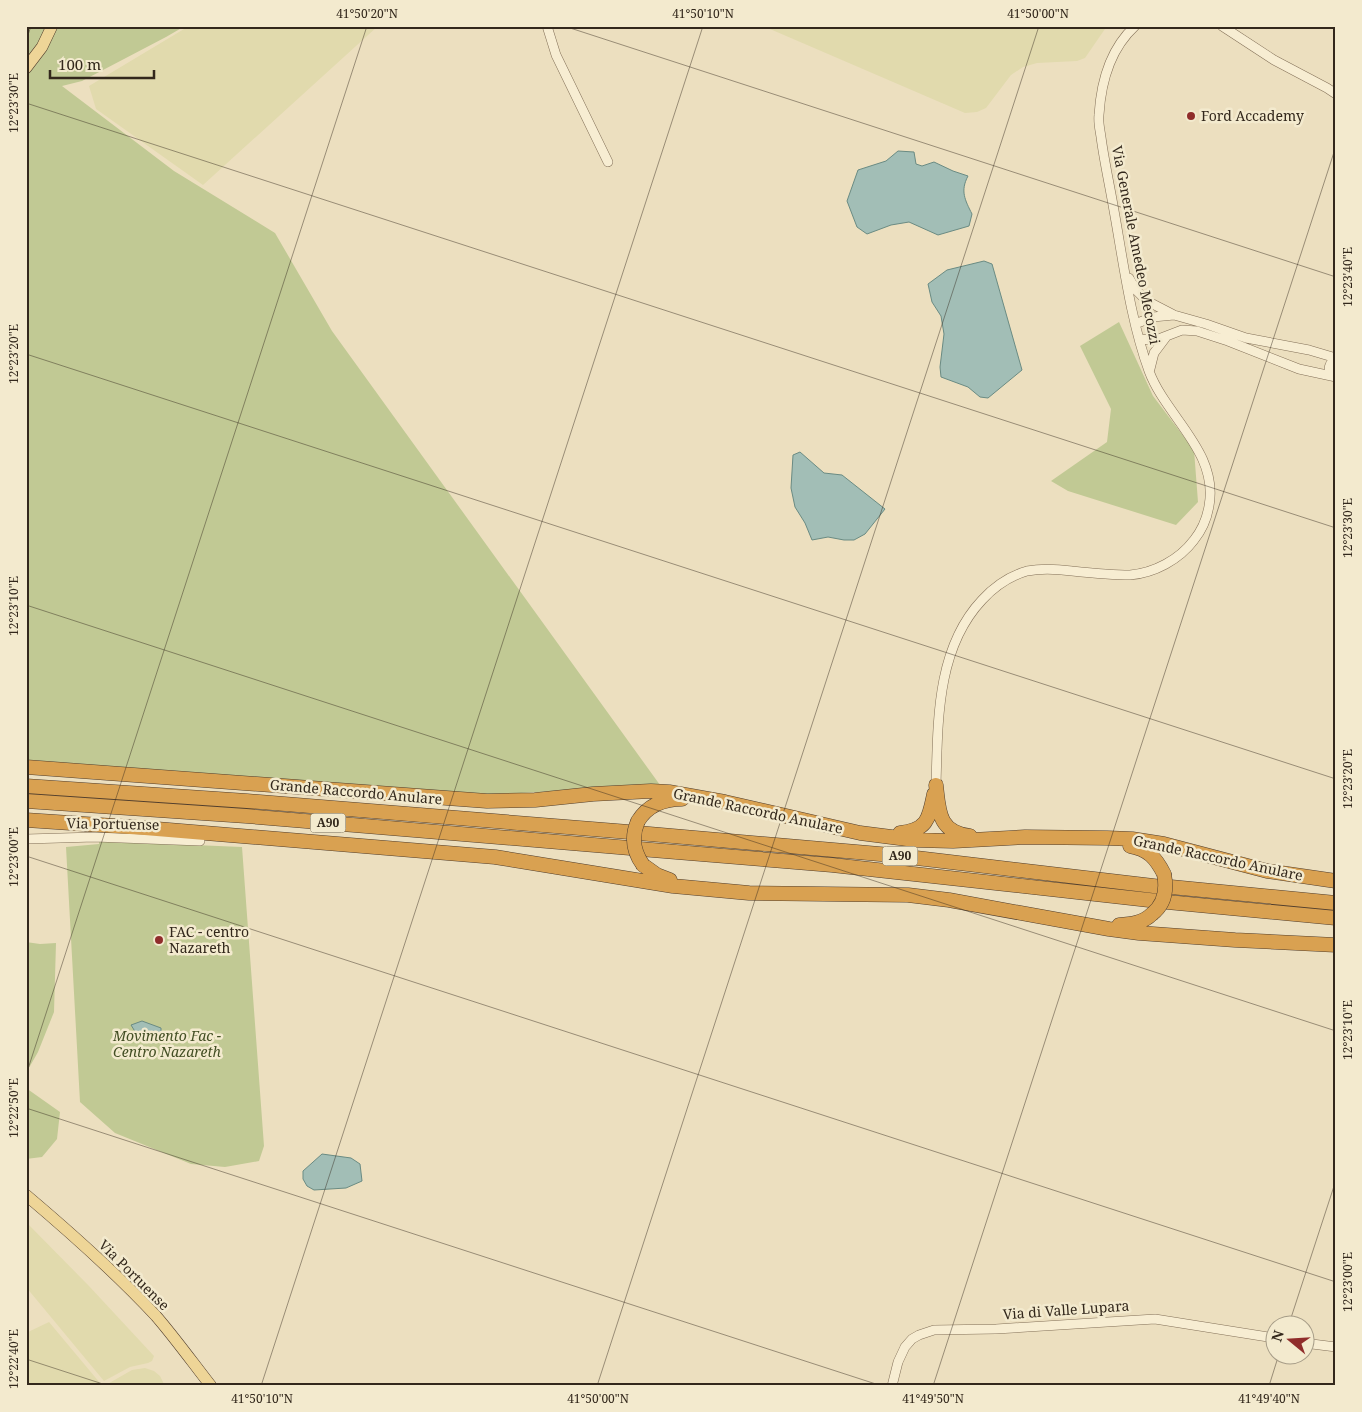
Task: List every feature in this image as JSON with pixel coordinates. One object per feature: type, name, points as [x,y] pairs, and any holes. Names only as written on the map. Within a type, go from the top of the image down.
[{"type":"highway","name":"Grande Raccordo Anulare","points":[[26,767],[486,801],[536,800],[593,794],[651,791],[673,792],[860,833],[915,840],[953,841],[1025,837],[1140,840],[1164,844],[1267,871],[1336,880]]},
{"type":"highway","points":[[860,833],[900,833],[919,829],[927,818],[936,785]]},
{"type":"highway","points":[[936,785],[942,819],[953,832],[971,836],[1025,837]]},
{"type":"highway","name":"Grande Raccordo Anulare","points":[[26,786],[635,829],[1336,902]]},
{"type":"highway","points":[[719,890],[663,878],[651,872],[643,865],[637,854],[634,845],[634,834],[635,829],[648,809],[663,802],[688,799],[725,802]]},
{"type":"highway","name":"A90","points":[[26,801],[246,816],[832,865],[1163,902],[1336,918]]},
{"type":"highway","points":[[26,820],[165,829],[495,857],[672,886],[749,893],[908,895],[949,900],[1139,933],[1198,938],[1336,944]]},
{"type":"highway","points":[[860,833],[893,840],[934,844],[1095,843],[1131,846],[1149,852],[1155,858],[1166,883],[1165,894],[1160,906],[1146,920],[1136,923],[1088,925]]},
{"type":"highway","points":[[1295,914],[1336,922]]},
{"type":"main road","points":[[26,68],[42,47],[52,26]]},
{"type":"main road","name":"Via Portuense","points":[[26,1196],[106,1266],[144,1304],[164,1326],[211,1386]]},
{"type":"street","points":[[548,26],[556,55],[608,162]]},
{"type":"street","name":"Via Generale Amedeo Mecozzi","points":[[936,785],[938,734],[948,662],[964,624],[986,596],[998,585],[1033,570],[1050,569],[1124,575],[1149,571],[1172,561],[1182,553],[1192,543],[1205,520],[1210,500],[1210,483],[1206,467],[1195,445],[1164,401],[1149,372],[1135,324],[1102,150],[1099,117],[1105,76],[1112,56],[1126,34],[1135,26]]},
{"type":"street","points":[[1222,26],[1274,60],[1333,91]]},
{"type":"street","points":[[1125,271],[1136,290],[1147,301],[1174,315],[1246,338],[1309,350],[1336,359]]},
{"type":"street","points":[[1135,324],[1153,317],[1174,315]]},
{"type":"street","points":[[1140,339],[1156,340],[1182,330],[1197,330],[1300,369],[1334,377]]},
{"type":"street","points":[[1149,372],[1154,353],[1168,335]]},
{"type":"street","points":[[1334,377],[1329,372],[1329,367],[1336,359]]},
{"type":"street","name":"Via Portuense","points":[[26,839],[94,837],[200,841]]},
{"type":"street","name":"Via di Valle Lupara","points":[[892,1386],[898,1362],[908,1343],[919,1334],[938,1330],[996,1329],[1156,1319],[1264,1336]]},
{"type":"street","points":[[1314,1344],[1336,1347]]},
{"type":"shaded area","points":[[189,26],[378,26],[203,185],[96,109],[89,86]]},
{"type":"shaded area","points":[[763,26],[1107,26],[1085,58],[1077,61],[1037,63],[1023,67],[1011,75],[986,108],[977,112],[965,113]]},
{"type":"shaded area","points":[[26,1222],[154,1356],[152,1361],[130,1367],[104,1381],[26,1287]]},
{"type":"shaded area","points":[[49,1322],[100,1383],[93,1386],[26,1386],[26,1333]]},
{"type":"shaded area","points":[[145,1368],[154,1371],[160,1376],[165,1386],[104,1386],[132,1370]]},
{"type":"green space","points":[[26,26],[185,26],[82,81],[62,86],[174,171],[275,233],[332,331],[660,785],[485,795],[26,761]]},
{"type":"green space","points":[[1119,322],[1153,396],[1194,450],[1198,502],[1176,525],[1068,491],[1051,481],[1107,442],[1111,409],[1080,346]]},
{"type":"green space","name":"Movimento Fac - Centro Nazareth","points":[[99,841],[242,847],[264,1146],[259,1161],[225,1167],[191,1164],[115,1133],[80,1102],[66,847],[99,844]]},
{"type":"green space","points":[[26,942],[40,944],[56,943],[54,1012],[38,1052],[26,1073]]},
{"type":"green space","points":[[26,1088],[60,1112],[57,1139],[42,1157],[26,1159]]},
{"type":"water","points":[[898,151],[914,152],[916,164],[922,166],[934,162],[968,176],[964,191],[972,214],[969,226],[938,235],[909,222],[891,225],[867,234],[857,227],[847,201],[858,170],[886,161]]},
{"type":"water","points":[[984,261],[992,264],[1022,370],[988,398],[980,397],[968,387],[941,377],[940,367],[944,334],[941,316],[932,302],[928,284],[947,270]]},
{"type":"water","points":[[800,452],[824,473],[842,475],[885,509],[865,534],[854,540],[828,537],[812,540],[805,523],[795,507],[791,488],[793,455]]},
{"type":"water","points":[[142,1021],[161,1028],[161,1037],[153,1043],[139,1038],[131,1025]]},
{"type":"water","points":[[322,1154],[351,1158],[360,1164],[362,1181],[346,1188],[314,1190],[307,1186],[303,1179],[303,1171]]},
{"type":"place","name":"Ford Accademy","points":[[1191,116]]},
{"type":"place","name":"FAC - centro Nazareth","points":[[159,940]]}]
